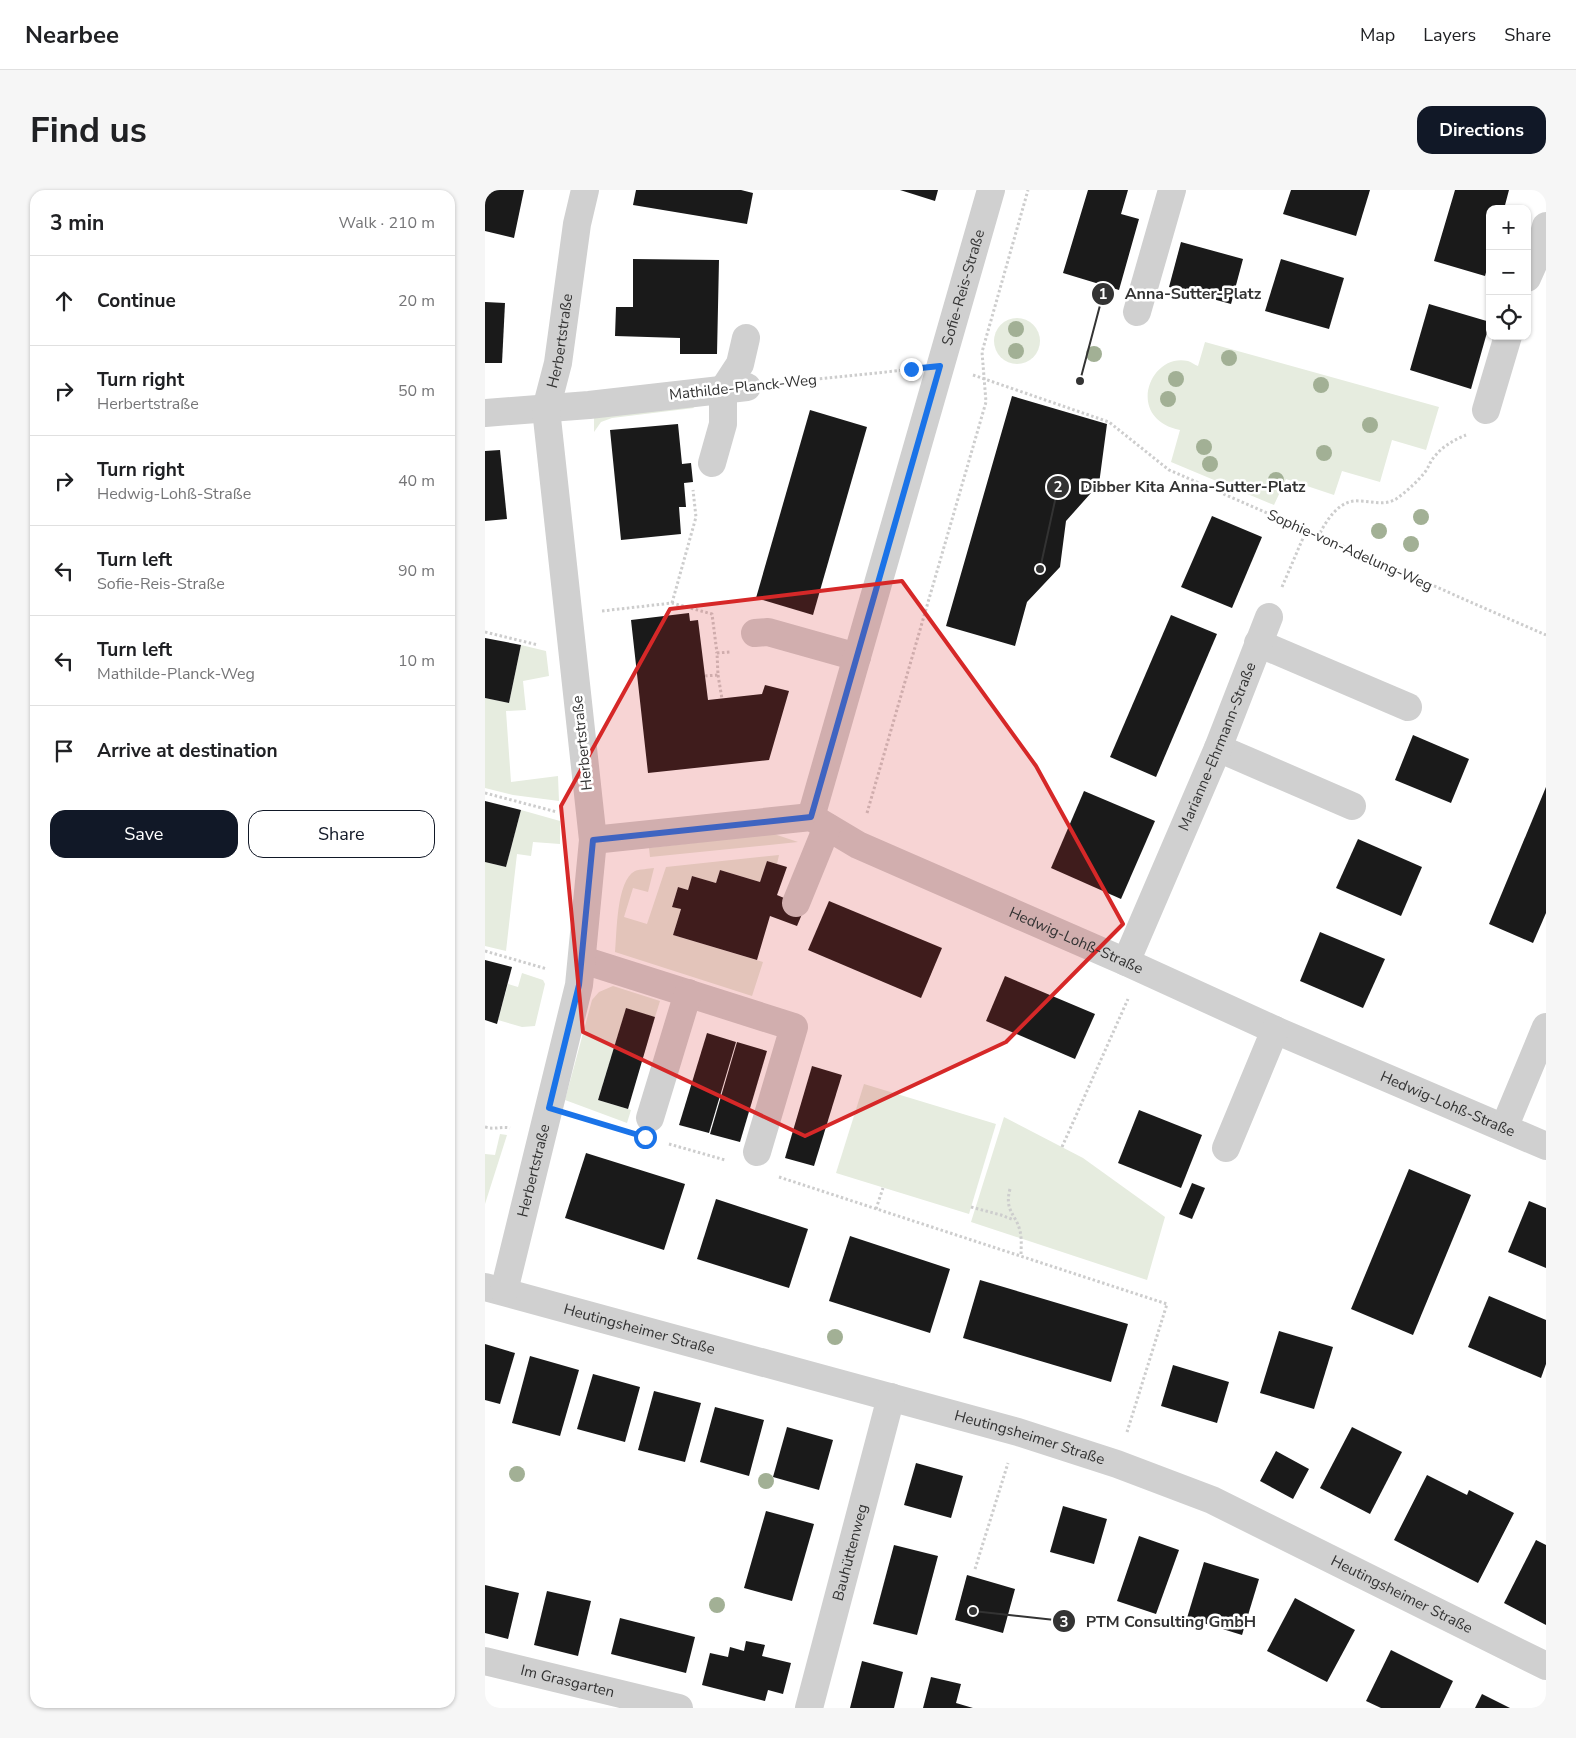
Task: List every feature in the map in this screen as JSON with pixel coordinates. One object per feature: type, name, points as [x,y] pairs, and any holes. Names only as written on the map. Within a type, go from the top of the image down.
[{"type":"street","name":"Herbertstraße","points":[[494,1289],[549,1108],[579,985],[583,960],[593,840],[546,409],[558,363],[577,224],[585,190]]},
{"type":"street","name":"Sofie-Reis-Straße","points":[[796,903],[819,822],[857,657],[991,190]]},
{"type":"street","points":[[1137,312],[1172,190]]},
{"type":"street","points":[[1531,269],[1540,249],[1546,226]]},
{"type":"street","points":[[712,463],[735,388],[747,338]]},
{"type":"street","points":[[1486,410],[1506,340]]},
{"type":"street","name":"Mathilde-Planck-Weg","points":[[485,413],[546,409],[735,388]]},
{"type":"street","name":"Marianne-Ehrmann-Straße","points":[[1133,965],[1269,618]]},
{"type":"street","points":[[755,633],[768,632],[857,657]]},
{"type":"street","points":[[1258,643],[1408,707]]},
{"type":"street","points":[[1218,748],[1352,806]]},
{"type":"street","points":[[593,840],[819,822]]},
{"type":"street","name":"Hedwig-Lohß-Straße","points":[[819,822],[858,845],[1133,965],[1275,1030],[1546,1146]]},
{"type":"street","points":[[583,960],[794,1027],[757,1152]]},
{"type":"street","points":[[639,1125],[688,993]]},
{"type":"street","points":[[1504,1128],[1546,1027]]},
{"type":"street","points":[[1225,1148],[1275,1030]]},
{"type":"street","name":"Heutingsheimer Straße","points":[[494,1289],[1018,1432],[1117,1464],[1212,1500],[1546,1666]]},
{"type":"street","name":"Bauhüttenweg","points":[[809,1708],[891,1397]]},
{"type":"street","name":"Im Grasgarten","points":[[485,1661],[679,1708]]},
{"type":"path","points":[[858,845],[986,402],[982,352],[1029,190]]},
{"type":"path","name":"Mathilde-Planck-Weg","points":[[735,388],[940,366]]},
{"type":"path","name":"Sophie-von-Adelung-Weg","points":[[968,374],[1109,422],[1169,470],[1546,635]]},
{"type":"path","points":[[1318,536],[1323,526],[1341,504],[1357,500],[1378,504],[1395,500],[1426,471],[1436,454],[1453,441],[1479,427],[1486,410]]},
{"type":"path","points":[[671,603],[696,517],[693,488]]},
{"type":"path","points":[[1269,618],[1306,531]]},
{"type":"path","points":[[599,612],[671,603],[712,614],[717,653]]},
{"type":"path","points":[[485,632],[540,645]]},
{"type":"path","points":[[718,675],[722,699]]},
{"type":"path","points":[[485,793],[559,813]]},
{"type":"path","points":[[485,951],[553,971]]},
{"type":"path","points":[[1062,1147],[1133,965]]},
{"type":"path","points":[[549,1108],[639,1125]]},
{"type":"path","points":[[485,1127],[494,1130],[503,1126],[513,1129]]},
{"type":"path","points":[[663,1142],[726,1161]]},
{"type":"path","points":[[771,1175],[1167,1304],[1117,1464]]},
{"type":"path","points":[[876,1209],[883,1188]]},
{"type":"path","points":[[1010,1189],[1007,1199],[1009,1208],[1020,1230],[1021,1256]]},
{"type":"path","points":[[971,1207],[1001,1214],[1015,1220]]},
{"type":"path","points":[[975,1569],[1018,1432]]},
{"type":"highlighted area","points":[[902,581],[1036,766],[1123,924],[1006,1042],[805,1136],[583,1032],[561,806],[670,609]]},
{"type":"shaded area","points":[[1012,318],[1022,318],[1036,328],[1040,341],[1036,354],[1030,360],[1022,364],[1012,364],[998,354],[994,346],[994,336],[1004,322]]},
{"type":"shaded area","points":[[1205,342],[1439,407],[1426,450],[1392,440],[1380,482],[1342,471],[1334,495],[1286,479],[1274,505],[1171,462],[1180,430],[1163,423],[1152,413],[1148,401],[1149,388],[1154,376],[1163,366],[1174,361],[1188,361],[1198,366]]},
{"type":"shaded area","points":[[688,400],[694,408],[612,418],[601,422],[594,432],[594,409]]},
{"type":"shaded area","points":[[521,645],[546,651],[549,676],[523,681],[526,710],[506,711],[511,782],[558,776],[559,801],[513,795],[485,788],[485,698],[509,703]]},
{"type":"shaded area","points":[[521,810],[560,821],[560,844],[533,842],[531,856],[517,854],[506,951],[485,946],[485,862],[506,867]]},
{"type":"shaded area","points":[[774,834],[798,842],[650,857],[649,848]]},
{"type":"shaded area","points":[[779,855],[777,864],[767,861],[760,882],[720,870],[716,883],[692,876],[688,890],[678,887],[672,906],[681,909],[673,935],[763,962],[752,996],[615,952],[621,896],[624,885],[635,871],[654,868],[648,892],[633,888],[624,917],[647,924],[666,867]]},
{"type":"shaded area","points":[[522,973],[543,980],[545,984],[535,1026],[522,1027],[498,1020],[508,984],[518,987]]},
{"type":"shaded area","points":[[613,986],[660,1001],[655,1017],[626,1009],[598,1100],[631,1110],[627,1123],[565,1100],[592,1000],[599,992]]},
{"type":"shaded area","points":[[864,1084],[996,1124],[969,1214],[836,1173]]},
{"type":"shaded area","points":[[1004,1117],[1083,1158],[1165,1217],[1147,1280],[971,1222]]},
{"type":"shaded area","points":[[500,1134],[507,1135],[485,1204],[485,1154],[495,1155]]},
{"type":"building","points":[[485,190],[524,190],[514,238],[485,231]]},
{"type":"building","points":[[636,190],[741,190],[753,193],[747,224],[633,205]]},
{"type":"building","points":[[900,190],[938,190],[935,201]]},
{"type":"building","points":[[1088,190],[1128,190],[1121,214],[1139,219],[1119,290],[1063,273]]},
{"type":"building","points":[[1291,190],[1370,190],[1356,236],[1283,214]]},
{"type":"building","points":[[1455,190],[1509,190],[1505,205],[1486,205],[1485,276],[1434,261]]},
{"type":"building","points":[[1181,242],[1243,259],[1231,304],[1169,287]]},
{"type":"building","points":[[633,259],[719,260],[717,354],[680,354],[680,338],[615,336],[616,307],[633,307]]},
{"type":"building","points":[[1281,259],[1344,278],[1329,329],[1265,311]]},
{"type":"building","points":[[485,302],[505,303],[502,363],[485,363]]},
{"type":"building","points":[[1429,304],[1486,321],[1486,336],[1471,389],[1410,370]]},
{"type":"building","points":[[1012,396],[1107,424],[1099,484],[1066,521],[1060,567],[1027,602],[1015,646],[946,626]]},
{"type":"building","points":[[810,410],[867,427],[813,615],[756,598]]},
{"type":"building","points":[[678,424],[682,464],[691,463],[693,482],[684,483],[686,507],[679,507],[681,534],[621,540],[610,430]]},
{"type":"building","points":[[500,450],[507,519],[485,521],[485,451]]},
{"type":"building","points":[[1212,516],[1262,537],[1232,608],[1181,587]]},
{"type":"building","points":[[689,613],[690,621],[698,620],[708,700],[762,694],[765,685],[789,691],[769,760],[648,773],[631,620]]},
{"type":"building","points":[[1171,615],[1217,634],[1156,777],[1110,757]]},
{"type":"building","points":[[485,638],[521,645],[509,703],[485,698]]},
{"type":"building","points":[[1413,735],[1469,759],[1451,803],[1395,780]]},
{"type":"building","points":[[1546,787],[1546,913],[1533,943],[1489,924]]},
{"type":"building","points":[[1084,791],[1155,821],[1121,899],[1051,868]]},
{"type":"building","points":[[485,801],[521,810],[506,867],[485,862]]},
{"type":"building","points":[[1358,839],[1422,867],[1401,916],[1336,888]]},
{"type":"building","points":[[767,861],[787,867],[777,895],[805,907],[797,926],[770,916],[757,960],[673,935],[681,909],[672,907],[678,887],[688,890],[692,876],[716,883],[720,870],[760,882]]},
{"type":"building","points":[[829,901],[942,948],[921,998],[808,950]]},
{"type":"building","points":[[1320,932],[1385,959],[1363,1008],[1300,981]]},
{"type":"building","points":[[485,960],[512,967],[497,1024],[485,1020]]},
{"type":"building","points":[[1005,976],[1095,1014],[1075,1059],[986,1021]]},
{"type":"building","points":[[626,1008],[655,1017],[628,1109],[598,1100]]},
{"type":"building","points":[[707,1033],[736,1042],[709,1133],[679,1125]]},
{"type":"building","points":[[737,1042],[767,1051],[740,1142],[710,1134]]},
{"type":"building","points":[[812,1066],[842,1075],[814,1166],[785,1158]]},
{"type":"building","points":[[1139,1110],[1202,1135],[1181,1188],[1118,1163]]},
{"type":"building","points":[[586,1153],[685,1184],[664,1250],[565,1218]]},
{"type":"building","points":[[1409,1169],[1471,1195],[1413,1335],[1351,1309]]},
{"type":"building","points":[[1192,1183],[1205,1188],[1192,1219],[1179,1214]]},
{"type":"building","points":[[716,1199],[808,1229],[789,1288],[697,1259]]},
{"type":"building","points":[[1529,1201],[1546,1208],[1546,1268],[1508,1252]]},
{"type":"building","points":[[850,1236],[950,1269],[930,1333],[829,1301]]},
{"type":"building","points":[[980,1280],[1128,1324],[1111,1382],[963,1338]]},
{"type":"building","points":[[1489,1296],[1546,1320],[1546,1364],[1541,1378],[1468,1347]]},
{"type":"building","points":[[1279,1331],[1333,1347],[1314,1409],[1260,1393]]},
{"type":"building","points":[[485,1344],[515,1353],[500,1404],[485,1400]]},
{"type":"building","points":[[530,1356],[579,1370],[560,1436],[512,1423]]},
{"type":"building","points":[[1173,1365],[1229,1382],[1217,1423],[1161,1406]]},
{"type":"building","points":[[593,1374],[640,1387],[625,1442],[577,1429]]},
{"type":"building","points":[[654,1391],[701,1403],[685,1462],[638,1450]]},
{"type":"building","points":[[715,1407],[764,1420],[749,1476],[700,1462]]},
{"type":"building","points":[[787,1427],[833,1440],[819,1490],[773,1477]]},
{"type":"building","points":[[1352,1427],[1402,1452],[1370,1514],[1320,1488]]},
{"type":"building","points":[[1276,1451],[1309,1469],[1293,1499],[1260,1481]]},
{"type":"building","points":[[916,1463],[963,1476],[951,1518],[904,1505]]},
{"type":"building","points":[[1427,1475],[1467,1495],[1469,1490],[1514,1513],[1478,1583],[1394,1540]]},
{"type":"building","points":[[1063,1506],[1107,1519],[1094,1564],[1050,1552]]},
{"type":"building","points":[[766,1511],[814,1524],[792,1601],[744,1588]]},
{"type":"building","points":[[1139,1536],[1179,1550],[1156,1614],[1117,1601]]},
{"type":"building","points":[[1536,1540],[1546,1545],[1546,1625],[1504,1603]]},
{"type":"building","points":[[894,1545],[938,1556],[917,1635],[873,1624]]},
{"type":"building","points":[[1204,1562],[1259,1579],[1242,1635],[1187,1618]]},
{"type":"building","points":[[967,1575],[1015,1589],[1003,1633],[955,1620]]},
{"type":"building","points":[[485,1585],[519,1593],[508,1639],[485,1633]]},
{"type":"building","points":[[547,1591],[591,1601],[578,1656],[534,1645]]},
{"type":"building","points":[[1295,1598],[1355,1630],[1327,1682],[1267,1651]]},
{"type":"building","points":[[620,1618],[695,1637],[686,1673],[611,1654]]},
{"type":"building","points":[[746,1641],[765,1645],[762,1656],[791,1663],[783,1694],[768,1690],[765,1701],[702,1685],[710,1653],[728,1657],[730,1647],[744,1651]]},
{"type":"building","points":[[1391,1650],[1453,1681],[1440,1708],[1381,1708],[1366,1701]]},
{"type":"building","points":[[862,1661],[903,1672],[894,1708],[850,1708]]},
{"type":"building","points":[[931,1677],[961,1684],[956,1703],[973,1708],[923,1708]]},
{"type":"building","points":[[1482,1694],[1510,1708],[1475,1708]]},
{"type":"place","name":"Anna-Sutter-Platz","points":[[1080,381]]},
{"type":"place","name":"Dibber Kita Anna-Sutter-Platz","points":[[1040,569]]},
{"type":"place","name":"PTM Consulting GmbH","points":[[973,1611]]},
{"type":"route","points":[[645,1137],[549,1108],[579,985],[583,960],[593,840],[811,817],[940,366],[911,369]]}]
